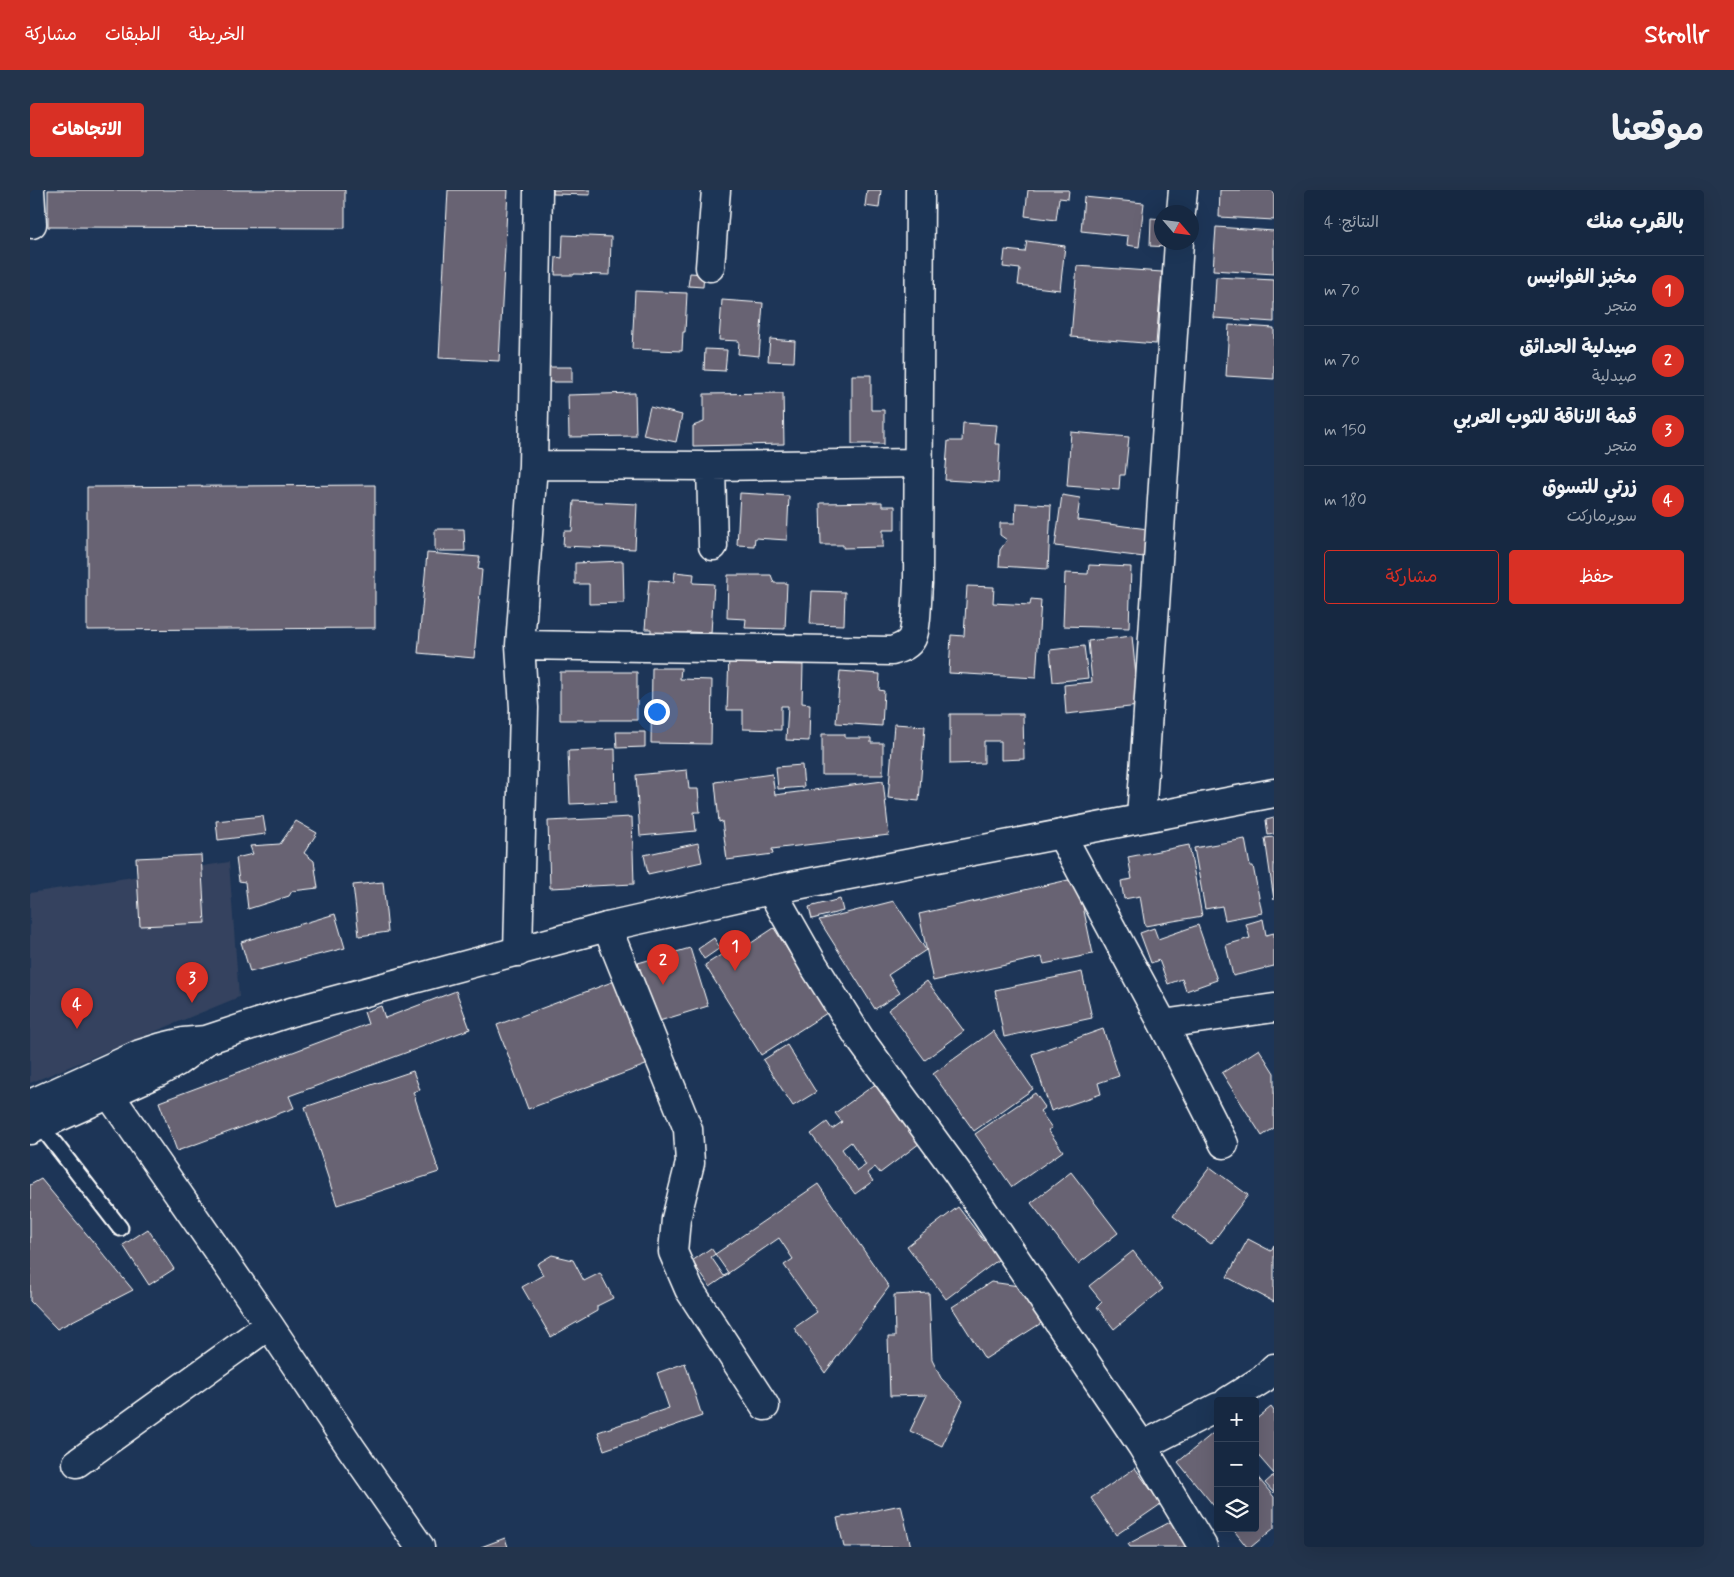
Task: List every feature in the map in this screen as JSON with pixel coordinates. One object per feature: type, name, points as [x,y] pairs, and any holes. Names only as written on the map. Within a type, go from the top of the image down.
[{"type":"street","points":[[30,190],[32,224]]},
{"type":"street","points":[[518,952],[524,708],[520,644],[533,465],[538,190]]},
{"type":"street","points":[[710,267],[716,190]]},
{"type":"street","points":[[520,644],[892,651],[906,646],[912,639],[914,631],[917,592],[920,190]]},
{"type":"street","points":[[1182,205],[1183,190]]},
{"type":"street","points":[[1141,818],[1178,250]]},
{"type":"street","points":[[533,465],[711,466],[918,463]]},
{"type":"street","points":[[711,466],[713,546]]},
{"type":"street","points":[[34,1120],[140,1054],[183,1042],[206,1040],[291,1012],[379,987],[608,927],[771,890],[1274,793]]},
{"type":"street","points":[[1061,834],[1163,1024],[1224,1144]]},
{"type":"street","points":[[771,890],[813,964],[860,1039],[957,1172],[1142,1446],[1203,1547]]},
{"type":"street","points":[[608,927],[688,1129],[690,1163],[676,1219],[674,1252],[689,1289],[765,1406]]},
{"type":"street","points":[[1163,1024],[1274,1008]]},
{"type":"street","points":[[34,1120],[109,1094],[165,1069],[192,1052],[206,1040]]},
{"type":"street","points":[[109,1094],[420,1547]]},
{"type":"street","points":[[78,1463],[269,1325]]},
{"type":"street","points":[[1235,1397],[1263,1380],[1274,1368]]},
{"type":"street","points":[[1142,1446],[1214,1409]]},
{"type":"lane","points":[[34,1120],[120,1228]]},
{"type":"shaded area","points":[[229,862],[239,997],[30,1083],[30,893]]},
{"type":"building","points":[[48,190],[345,190],[345,228],[48,227]]},
{"type":"building","points":[[448,190],[508,190],[499,361],[439,358]]},
{"type":"building","points":[[553,190],[590,190],[590,195],[553,194]]},
{"type":"building","points":[[867,190],[881,190],[879,208],[865,206]]},
{"type":"building","points":[[1028,190],[1069,190],[1068,199],[1059,198],[1056,220],[1025,216]]},
{"type":"building","points":[[1220,190],[1274,190],[1274,220],[1219,217]]},
{"type":"building","points":[[1084,197],[1144,203],[1139,247],[1127,245],[1128,236],[1081,231]]},
{"type":"building","points":[[1151,218],[1154,218],[1154,246],[1150,246]]},
{"type":"building","points":[[1216,227],[1274,231],[1274,274],[1213,270]]},
{"type":"building","points":[[563,235],[611,237],[610,275],[555,275],[556,257],[562,258]]},
{"type":"building","points":[[1027,241],[1065,246],[1060,290],[1018,285],[1020,269],[1003,267],[1005,250],[1025,252]]},
{"type":"building","points":[[1077,266],[1162,272],[1156,344],[1071,337]]},
{"type":"building","points":[[690,273],[704,274],[703,287],[688,286]]},
{"type":"building","points":[[1216,277],[1274,280],[1274,322],[1214,318]]},
{"type":"building","points":[[635,291],[687,293],[682,351],[632,349]]},
{"type":"building","points":[[722,300],[763,303],[759,356],[738,354],[739,341],[719,340]]},
{"type":"building","points":[[1229,325],[1274,328],[1274,379],[1226,376]]},
{"type":"building","points":[[770,339],[795,341],[794,362],[768,361]]},
{"type":"building","points":[[705,349],[727,350],[725,371],[704,370]]},
{"type":"building","points":[[549,367],[572,367],[572,382],[549,382]]},
{"type":"building","points":[[852,375],[871,375],[871,410],[884,410],[884,444],[852,444]]},
{"type":"building","points":[[635,393],[636,436],[569,437],[568,395]]},
{"type":"building","points":[[783,393],[784,444],[693,446],[693,426],[704,422],[704,394]]},
{"type":"building","points":[[650,407],[682,415],[676,442],[643,435]]},
{"type":"building","points":[[963,423],[997,425],[995,444],[1000,444],[998,483],[945,480],[948,441],[962,441]]},
{"type":"building","points":[[1071,432],[1129,437],[1125,475],[1120,475],[1119,490],[1067,486]]},
{"type":"building","points":[[375,485],[375,628],[87,630],[87,487]]},
{"type":"building","points":[[740,493],[789,496],[787,540],[755,538],[754,546],[737,545]]},
{"type":"building","points":[[1062,495],[1080,498],[1077,520],[1148,529],[1144,557],[1055,546]]},
{"type":"building","points":[[574,501],[637,504],[635,549],[563,546],[564,531],[572,531]]},
{"type":"building","points":[[882,502],[882,506],[895,506],[895,530],[883,530],[883,547],[843,548],[843,545],[821,545],[820,503]]},
{"type":"building","points":[[1016,503],[1051,505],[1048,569],[999,566],[1000,550],[1007,540],[1000,535],[1000,523],[1015,523]]},
{"type":"building","points":[[435,529],[464,529],[465,551],[435,551]]},
{"type":"building","points":[[427,553],[480,557],[478,569],[482,570],[474,658],[418,653]]},
{"type":"building","points":[[623,561],[624,603],[589,604],[589,584],[575,584],[575,563]]},
{"type":"building","points":[[1089,565],[1131,567],[1129,628],[1063,626],[1065,573],[1088,574]]},
{"type":"building","points":[[675,572],[694,574],[693,583],[714,584],[711,633],[687,632],[686,637],[651,634],[651,629],[645,629],[649,580],[674,582]]},
{"type":"building","points":[[728,575],[771,575],[774,583],[787,583],[785,629],[745,628],[746,619],[727,618]]},
{"type":"building","points":[[967,586],[994,587],[993,603],[1030,605],[1031,599],[1041,600],[1036,678],[949,673],[951,635],[964,636]]},
{"type":"building","points":[[812,591],[845,592],[844,625],[810,624]]},
{"type":"building","points":[[1132,636],[1139,706],[1066,714],[1064,685],[1092,682],[1088,641]]},
{"type":"building","points":[[1084,646],[1088,678],[1053,682],[1050,650]]},
{"type":"building","points":[[729,656],[755,657],[755,664],[803,665],[802,703],[810,704],[809,741],[786,740],[788,706],[781,706],[781,730],[743,729],[743,710],[727,710]]},
{"type":"building","points":[[652,668],[681,668],[680,679],[712,680],[711,744],[651,743]]},
{"type":"building","points":[[840,671],[880,674],[879,690],[884,691],[882,726],[836,723]]},
{"type":"building","points":[[560,672],[637,672],[637,720],[560,720]]},
{"type":"building","points":[[950,714],[1023,714],[1024,759],[1001,760],[1001,741],[984,741],[984,763],[950,764]]},
{"type":"building","points":[[894,724],[925,726],[919,801],[888,798]]},
{"type":"building","points":[[616,732],[645,732],[645,747],[617,748]]},
{"type":"building","points":[[822,734],[845,734],[845,738],[871,738],[871,743],[883,743],[883,775],[822,775]]},
{"type":"building","points":[[615,749],[616,802],[570,804],[568,751]]},
{"type":"building","points":[[802,765],[804,787],[778,789],[776,767]]},
{"type":"building","points":[[687,770],[689,789],[698,789],[700,812],[694,812],[696,831],[640,836],[636,775]]},
{"type":"building","points":[[772,774],[775,795],[883,781],[889,835],[772,849],[773,854],[727,860],[722,821],[719,822],[715,782]]},
{"type":"building","points":[[263,816],[266,834],[218,840],[216,821]]},
{"type":"building","points":[[632,817],[634,884],[550,888],[548,821]]},
{"type":"building","points":[[1274,818],[1274,834],[1268,835],[1266,820]]},
{"type":"building","points":[[296,821],[317,833],[304,853],[314,861],[318,888],[292,891],[289,896],[248,909],[245,882],[239,881],[236,858],[253,854],[250,846],[280,844]]},
{"type":"building","points":[[1274,837],[1274,900],[1265,838]]},
{"type":"building","points":[[1245,839],[1250,866],[1253,866],[1262,913],[1225,920],[1222,906],[1205,909],[1194,848]]},
{"type":"building","points":[[698,843],[702,862],[648,874],[644,855]]},
{"type":"building","points":[[1189,845],[1202,916],[1145,926],[1140,896],[1124,899],[1121,881],[1132,879],[1128,857]]},
{"type":"building","points":[[201,855],[205,923],[140,926],[136,858]]},
{"type":"building","points":[[1077,878],[1093,954],[1044,964],[1042,957],[933,981],[919,914]]},
{"type":"building","points":[[383,882],[388,932],[359,936],[353,885]]},
{"type":"building","points":[[840,899],[843,911],[812,919],[809,907]]},
{"type":"building","points":[[894,901],[926,950],[888,975],[900,993],[875,1009],[819,920]]},
{"type":"building","points":[[335,914],[345,948],[250,972],[241,942]]},
{"type":"building","points":[[1263,919],[1266,935],[1274,933],[1274,966],[1233,976],[1226,945],[1250,938],[1246,924]]},
{"type":"building","points":[[1198,925],[1217,980],[1186,991],[1182,979],[1168,984],[1159,960],[1151,963],[1140,933],[1154,928],[1158,939]]},
{"type":"building","points":[[774,928],[827,1013],[761,1055],[705,965],[732,948],[736,953]]},
{"type":"building","points":[[714,938],[720,948],[704,959],[698,949]]},
{"type":"building","points":[[690,948],[708,1006],[656,1022],[638,963]]},
{"type":"building","points":[[1082,972],[1092,1018],[1004,1037],[995,990]]},
{"type":"building","points":[[620,979],[651,1063],[528,1109],[497,1025]]},
{"type":"building","points":[[927,981],[964,1031],[925,1060],[888,1010]]},
{"type":"building","points":[[456,991],[470,1029],[289,1096],[294,1108],[177,1151],[159,1102],[368,1024],[364,1012],[381,1006],[385,1018]]},
{"type":"building","points":[[1103,1029],[1119,1076],[1098,1083],[1101,1094],[1051,1111],[1032,1054]]},
{"type":"building","points":[[993,1031],[1033,1089],[974,1131],[933,1074]]},
{"type":"building","points":[[787,1045],[816,1092],[793,1106],[763,1060]]},
{"type":"building","points":[[1259,1049],[1274,1073],[1274,1128],[1262,1136],[1222,1073]]},
{"type":"building","points":[[413,1071],[420,1090],[413,1092],[439,1172],[337,1205],[305,1107]]},
{"type":"building","points":[[877,1083],[920,1143],[880,1173],[875,1167],[867,1173],[873,1181],[855,1194],[811,1134],[827,1122],[832,1129],[842,1122],[835,1113]],"holes":[[[851,1142],[866,1165],[857,1171],[842,1149]]]},
{"type":"building","points":[[1035,1093],[1045,1107],[1040,1111],[1052,1128],[1048,1130],[1063,1151],[1012,1187],[975,1134]]},
{"type":"building","points":[[1210,1167],[1248,1195],[1211,1244],[1173,1216]]},
{"type":"building","points":[[1071,1172],[1118,1233],[1078,1264],[1031,1203]]},
{"type":"building","points":[[41,1179],[133,1290],[57,1329],[30,1301],[30,1185]]},
{"type":"building","points":[[818,1184],[889,1287],[825,1373],[794,1328],[817,1312],[784,1265],[793,1259],[779,1238],[724,1276],[711,1257]]},
{"type":"building","points":[[958,1207],[984,1241],[992,1235],[1006,1254],[946,1299],[907,1246]]},
{"type":"building","points":[[148,1229],[174,1269],[149,1285],[123,1245]]},
{"type":"building","points":[[1248,1239],[1271,1251],[1274,1245],[1274,1302],[1227,1277]]},
{"type":"building","points":[[711,1248],[729,1274],[710,1287],[692,1261]]},
{"type":"building","points":[[1133,1251],[1163,1289],[1114,1329],[1097,1307],[1102,1302],[1089,1286]]},
{"type":"building","points":[[552,1255],[573,1260],[584,1281],[600,1273],[613,1298],[597,1306],[597,1311],[551,1337],[522,1287],[543,1275],[537,1264]]},
{"type":"building","points":[[991,1282],[1019,1286],[1043,1322],[985,1359],[952,1307]]},
{"type":"building","points":[[929,1293],[932,1360],[941,1378],[963,1401],[942,1446],[910,1431],[927,1395],[890,1396],[888,1337],[895,1337],[894,1295]]},
{"type":"building","points":[[685,1363],[702,1416],[604,1450],[598,1432],[669,1408],[657,1373]]},
{"type":"building","points":[[1271,1407],[1274,1411],[1274,1474],[1259,1457],[1259,1417]]},
{"type":"building","points":[[1214,1432],[1214,1506],[1178,1462]]},
{"type":"building","points":[[1135,1468],[1161,1504],[1116,1535],[1091,1498]]},
{"type":"building","points":[[1274,1475],[1274,1493],[1265,1483]]},
{"type":"building","points":[[1259,1479],[1274,1497],[1274,1528],[1251,1547],[1247,1547],[1235,1532],[1259,1532]]},
{"type":"building","points":[[901,1505],[911,1547],[844,1547],[837,1518]]},
{"type":"building","points":[[1174,1520],[1187,1547],[1130,1547],[1128,1544]]},
{"type":"building","points":[[505,1538],[508,1547],[481,1547]]},
{"type":"place","name":"مخبز الفوانيس","points":[[735,971]]},
{"type":"place","name":"صيدلية الحدائق","points":[[663,985]]},
{"type":"place","name":"قمة الاناقة للثوب العربي","points":[[192,1003]]},
{"type":"place","name":"زرتي للتسوق","points":[[77,1029]]}]
